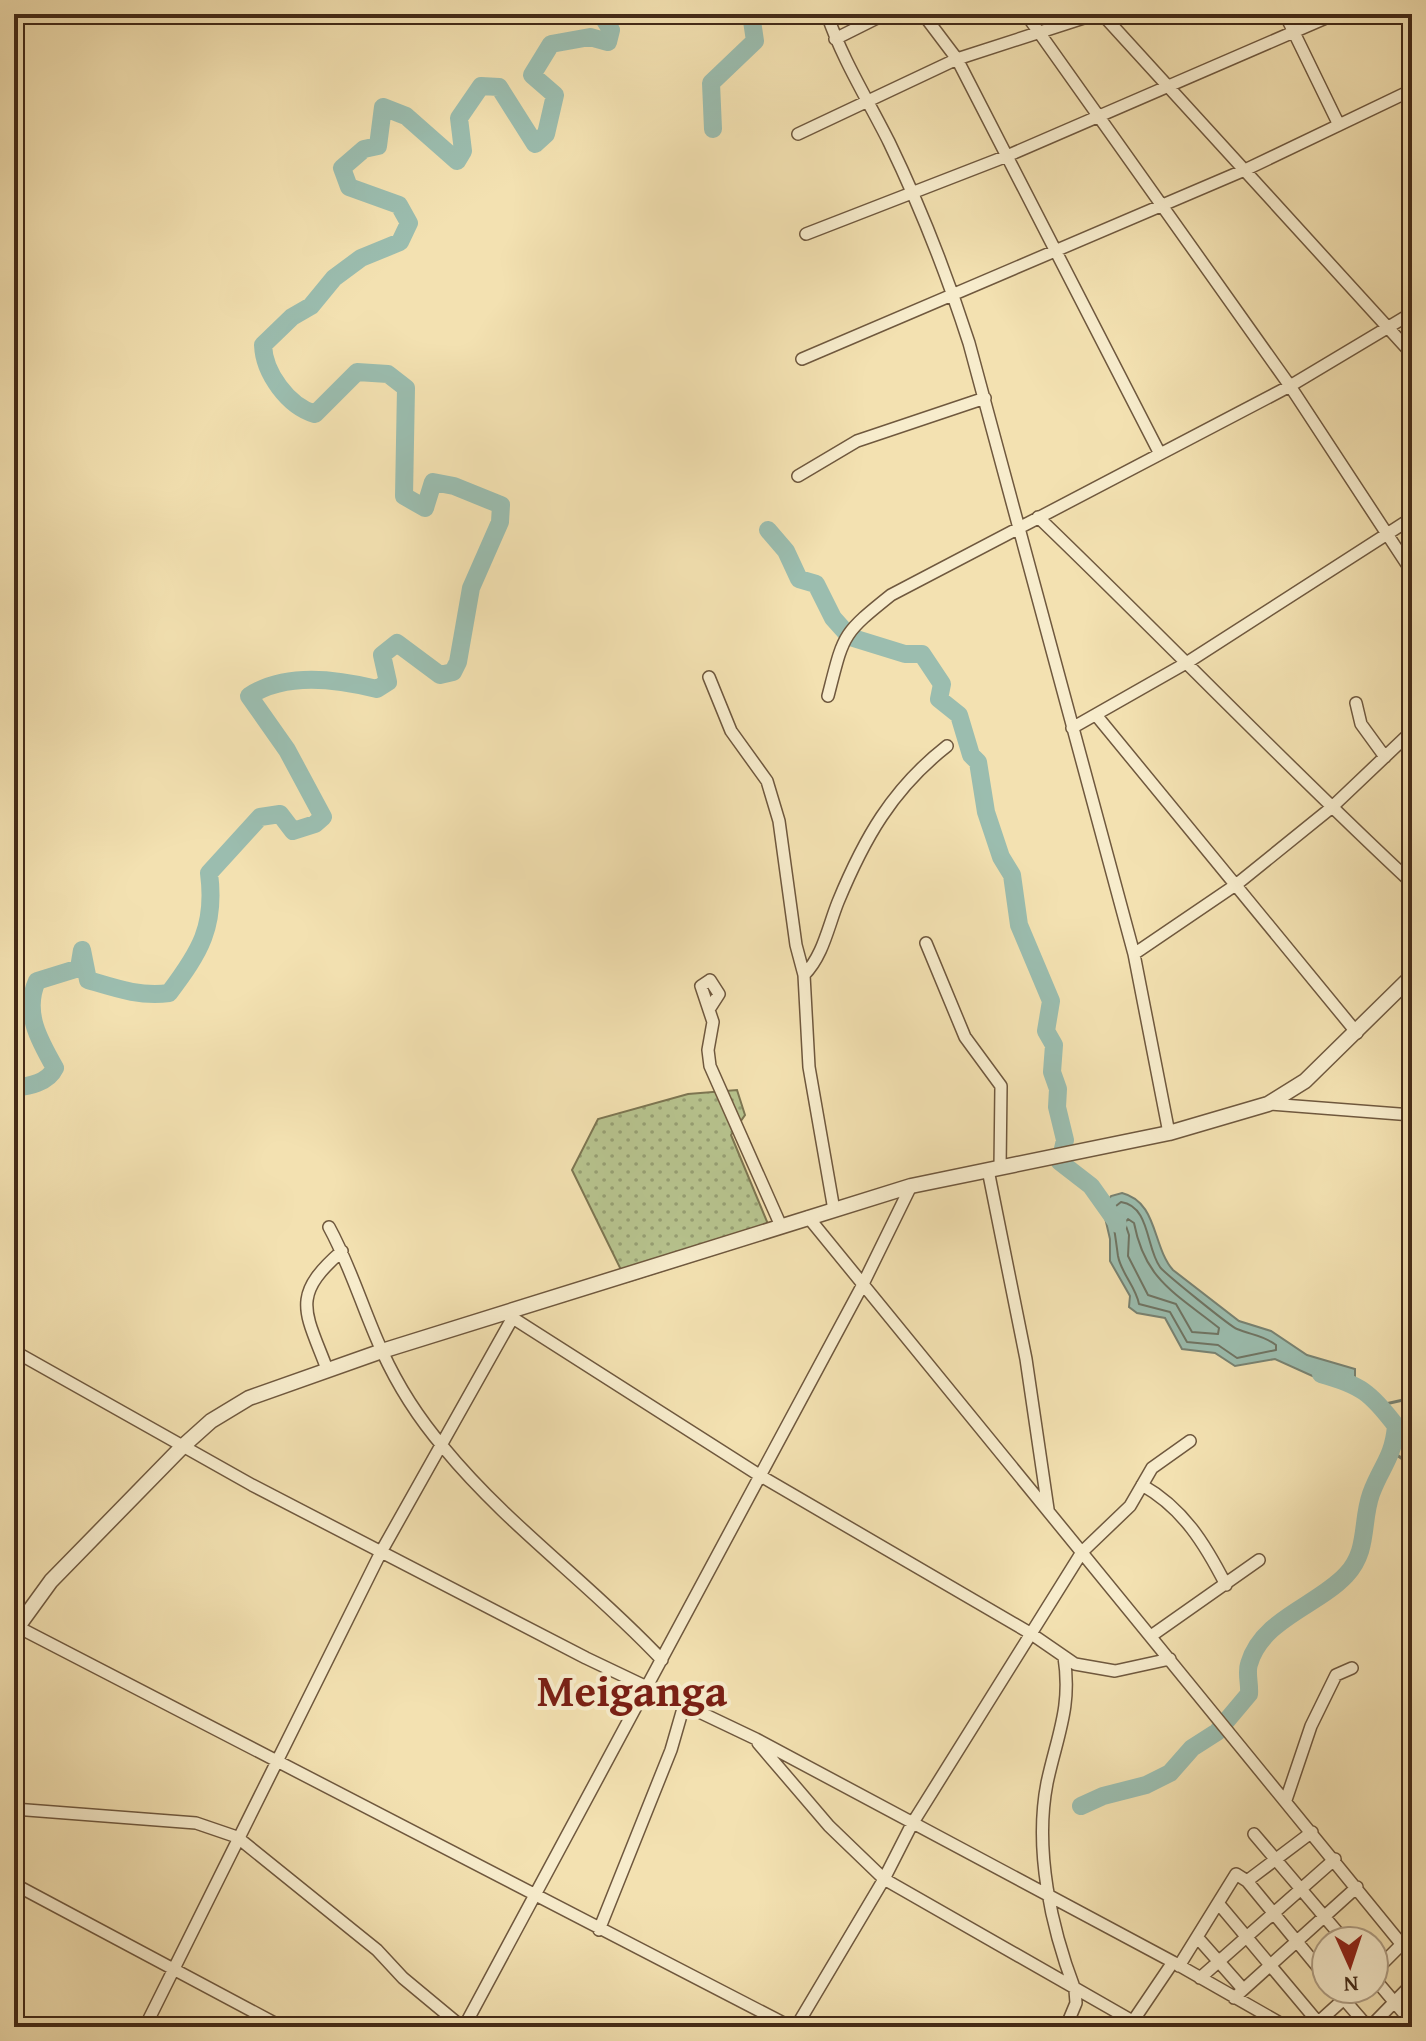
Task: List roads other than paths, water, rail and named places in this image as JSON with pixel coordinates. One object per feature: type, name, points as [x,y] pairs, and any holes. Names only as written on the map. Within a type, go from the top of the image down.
[{"type":"street","points":[[827,14],[835,39],[868,99],[954,295],[985,398],[1134,954],[1169,1133]]},
{"type":"street","points":[[835,39],[885,14]]},
{"type":"street","points":[[923,14],[957,59],[1160,454]]},
{"type":"street","points":[[1026,14],[1101,114],[1290,386],[1412,572]]},
{"type":"street","points":[[798,134],[957,59],[1099,14],[1247,169],[1412,354]]},
{"type":"street","points":[[1285,14],[1339,125]]},
{"type":"street","points":[[806,234],[1007,156],[1335,14]]},
{"type":"street","points":[[1405,14],[1412,24]]},
{"type":"street","points":[[802,359],[1160,203],[1247,169],[1412,90]]},
{"type":"street","points":[[828,696],[839,649],[857,621],[891,595],[1290,386],[1412,313]]},
{"type":"street","points":[[798,476],[857,441],[985,398]]},
{"type":"street","points":[[1038,517],[1188,662],[1331,808],[1412,883]]},
{"type":"street","points":[[1072,728],[1188,662],[1412,518]]},
{"type":"street","points":[[709,677],[731,731],[771,791],[779,821],[796,945],[804,975],[809,1067],[834,1210]]},
{"type":"street","points":[[1356,703],[1361,724],[1385,757]]},
{"type":"street","points":[[1096,715],[1357,1033]]},
{"type":"street","points":[[1134,954],[1237,884],[1331,808],[1412,731]]},
{"type":"street","points":[[804,975],[818,956],[859,850],[878,817],[909,778],[947,746]]},
{"type":"street","points":[[926,943],[956,1021],[1001,1086],[994,1169],[1048,1510]]},
{"type":"street","points":[[1190,1441],[1160,1461],[1130,1506],[1082,1552],[912,1824],[884,1879],[793,2027],[15,1628],[51,1581],[182,1447],[228,1409],[270,1388],[382,1351],[509,1316],[911,1186],[1169,1133],[1268,1104],[1305,1081],[1412,976]]},
{"type":"street","points":[[710,1008],[713,1022],[708,1058],[710,1066],[781,1226]]},
{"type":"street","points":[[1268,1104],[1412,1115]]},
{"type":"street","points":[[14,1809],[196,1823],[237,1837],[377,1950],[463,2027],[862,1286],[911,1186]]},
{"type":"street","points":[[808,1217],[1412,1957]]},
{"type":"street","points":[[329,1227],[342,1251],[382,1351],[443,1447],[515,1526],[600,1596],[662,1660]]},
{"type":"street","points":[[327,1369],[311,1326],[306,1298],[313,1278],[342,1251]]},
{"type":"street","points":[[145,2027],[381,1552],[443,1447],[509,1316]]},
{"type":"street","points":[[509,1316],[759,1475],[1030,1633],[1075,1664],[1115,1671],[1170,1659]]},
{"type":"street","points":[[14,1351],[182,1447],[381,1552],[647,1688],[756,1739],[1200,1978],[1238,1994],[1287,2027]]},
{"type":"street","points":[[1142,1485],[1165,1498],[1194,1529],[1226,1585]]},
{"type":"street","points":[[1151,1636],[1259,1560]]},
{"type":"street","points":[[1064,1657],[1067,1706],[1047,1783],[1042,1830],[1049,1896],[1075,1990],[1076,2003],[1066,2027]]},
{"type":"street","points":[[1286,1800],[1319,1709],[1336,1675],[1352,1668]]},
{"type":"street","points":[[599,1930],[666,1763],[684,1705]]},
{"type":"street","points":[[756,1739],[829,1826],[884,1879],[1135,2025],[1197,1937],[1236,1874],[1247,1881],[1310,1958]]},
{"type":"street","points":[[1247,1881],[1312,1832]]},
{"type":"street","points":[[1254,1834],[1333,1925]]},
{"type":"street","points":[[1200,1978],[1272,1911],[1335,1859]]},
{"type":"street","points":[[14,1884],[282,2027]]},
{"type":"street","points":[[1238,1994],[1357,1887]]},
{"type":"street","points":[[1218,1903],[1318,2025],[1332,2005]]},
{"type":"street","points":[[1197,1937],[1218,1960],[1238,1994]]},
{"type":"street","points":[[1390,1956],[1402,1944]]},
{"type":"street","points":[[1349,2005],[1369,2027],[1412,1984]]},
{"type":"street","points":[[1390,1997],[1412,2023]]},
{"type":"water","points":[[1122,1193],[1142,1205],[1173,1270],[1239,1321],[1271,1331],[1307,1355],[1355,1369],[1355,1380],[1319,1379],[1275,1359],[1235,1366],[1215,1353],[1182,1349],[1165,1318],[1137,1313],[1129,1307],[1130,1296],[1110,1261],[1110,1239],[1103,1209],[1111,1196]]},
{"type":"waterway","points":[[14,1088],[43,1080],[55,1068],[32,1015],[37,981],[79,968],[82,950],[88,980],[138,993],[169,993],[203,938],[210,908],[209,873],[260,817],[280,814],[293,831],[315,824],[323,817],[287,750],[249,696],[279,683],[312,680],[345,682],[377,689],[388,682],[382,655],[397,643],[440,675],[453,672],[458,662],[471,588],[500,522],[501,505],[454,486],[433,482],[425,508],[404,496],[406,388],[388,374],[357,372],[315,414],[296,404],[279,387],[264,356],[263,345],[292,317],[311,306],[334,278],[361,258],[400,242],[409,223],[399,205],[349,187],[342,168],[364,149],[378,146],[383,107],[406,116],[457,161],[463,151],[459,118],[481,86],[499,87],[535,144],[546,134],[555,95],[532,75],[551,44],[590,37],[608,42],[611,30],[601,14]]},
{"type":"waterway","points":[[713,129],[711,83],[755,41],[751,14]]},
{"type":"waterway","points":[[768,530],[786,551],[799,579],[816,584],[833,618],[850,637],[905,654],[922,654],[942,684],[939,699],[959,715],[971,755],[978,762],[986,812],[1001,857],[1012,875],[1019,925],[1051,1001],[1046,1031],[1054,1045],[1052,1072],[1058,1089],[1057,1107],[1065,1140],[1060,1162],[1091,1186],[1118,1224]]},
{"type":"waterway","points":[[1081,1806],[1103,1796],[1146,1785],[1170,1773],[1192,1748],[1217,1732],[1249,1694],[1249,1664],[1266,1635],[1334,1586],[1353,1566],[1361,1546],[1371,1494],[1389,1455],[1396,1426],[1364,1392],[1321,1374]]},
{"type":"waterway","points":[[1381,1405],[1412,1398]]},
{"type":"waterway","points":[[1393,1452],[1412,1466]]},
{"type":"district","name":"Meiganga","points":[[632,1690]]}]
